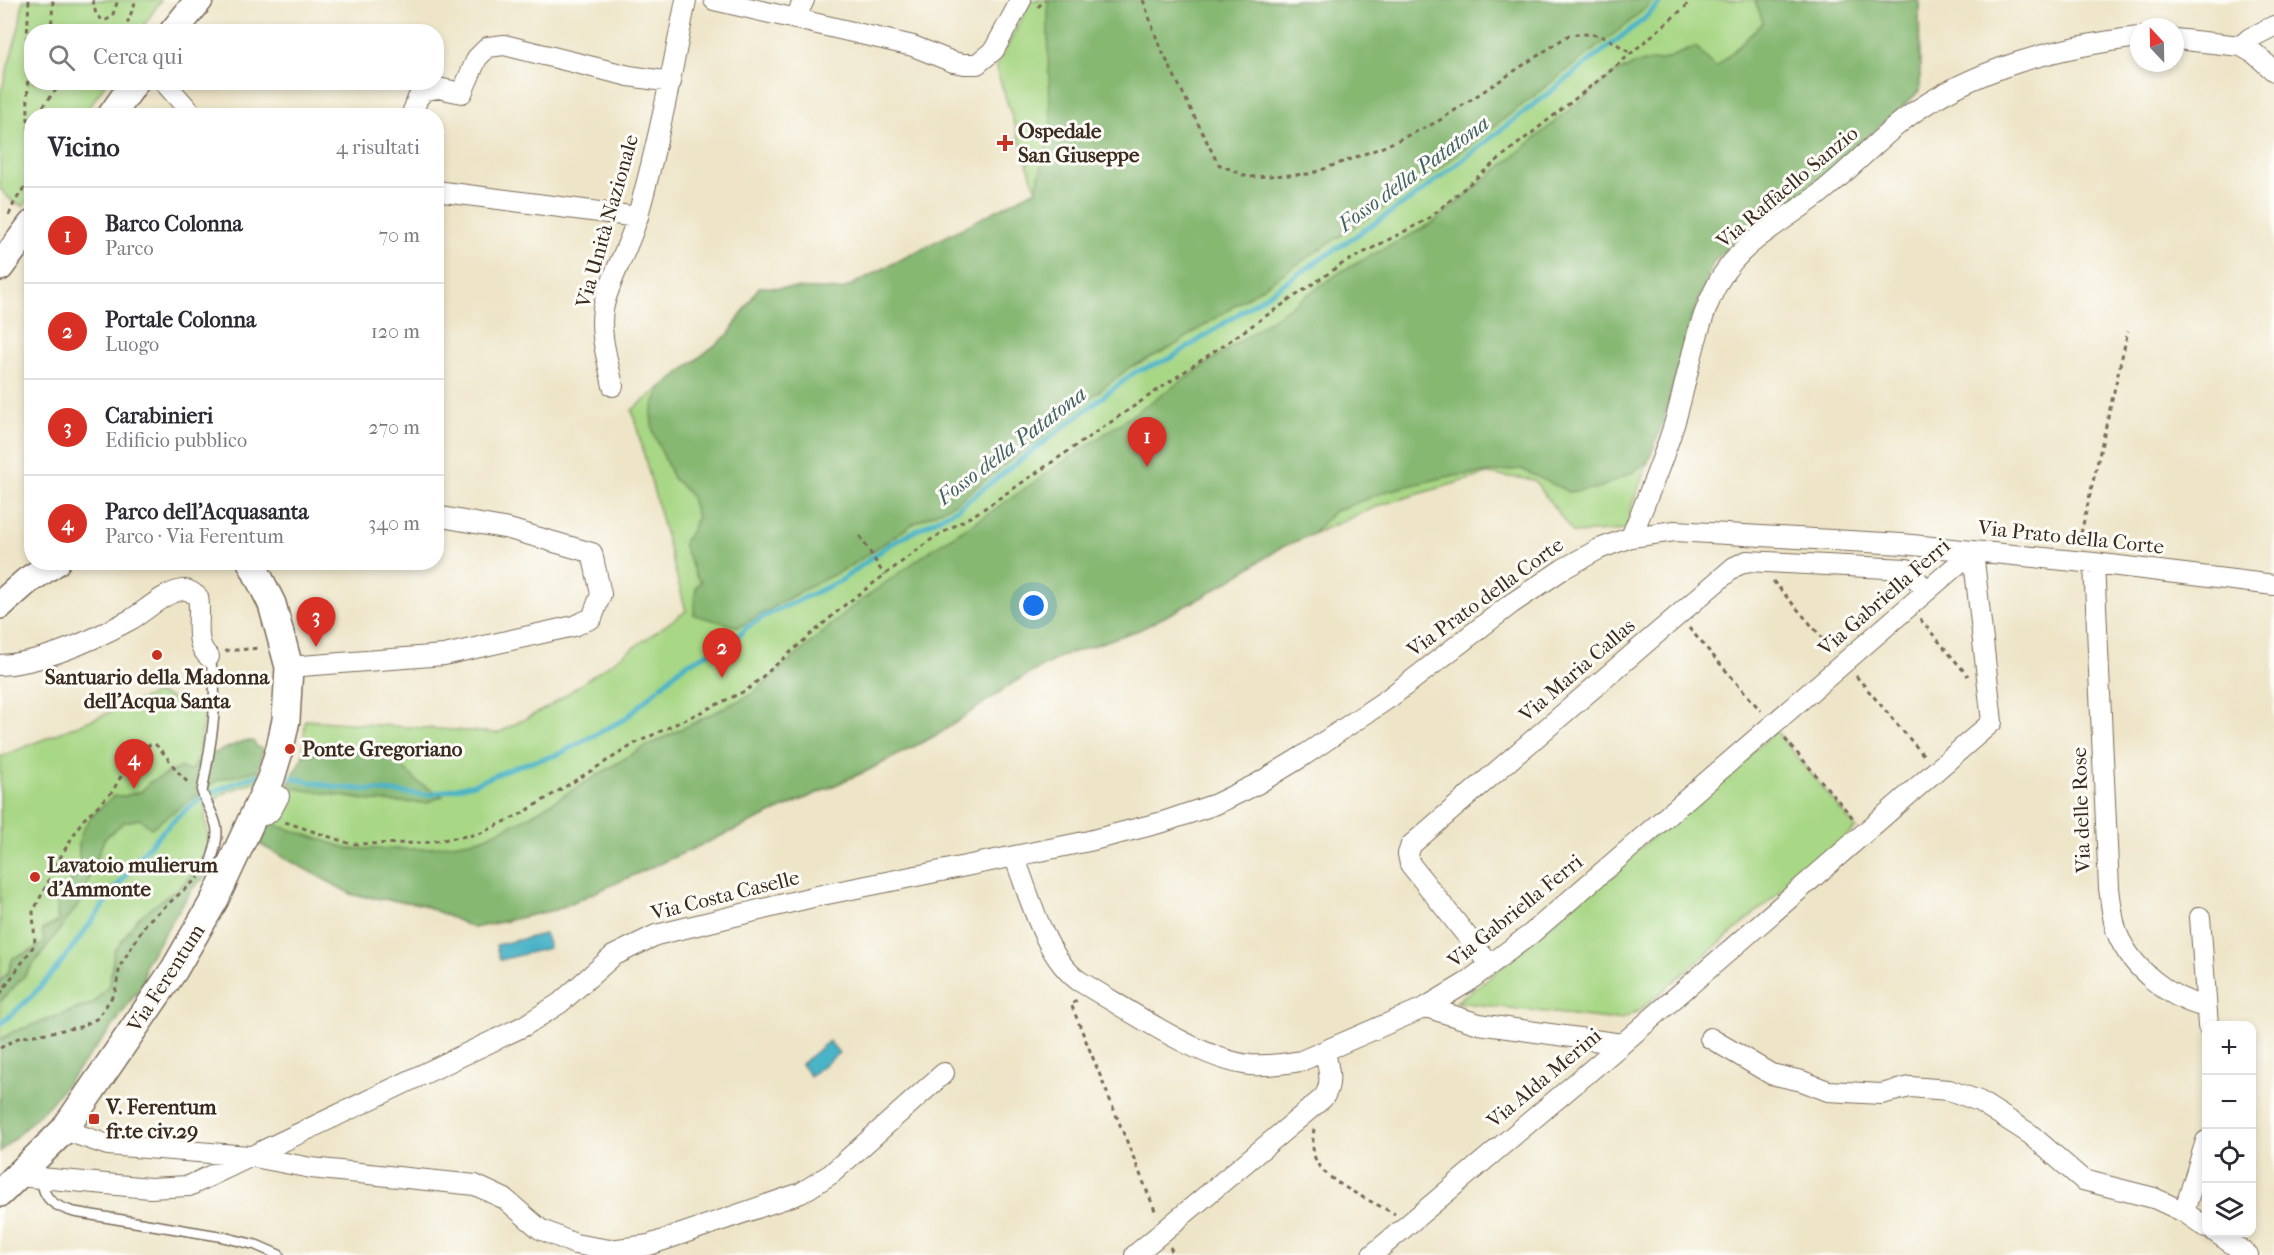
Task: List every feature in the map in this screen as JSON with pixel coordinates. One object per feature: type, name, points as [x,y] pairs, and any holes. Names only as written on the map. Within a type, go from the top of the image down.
[{"type":"main road","points":[[180,24],[199,0]]},
{"type":"main road","points":[[117,108],[129,90]]},
{"type":"main road","points":[[0,267],[24,233]]},
{"type":"main road","points":[[0,605],[27,581],[44,570]]},
{"type":"main road","name":"Via Ferentum","points":[[20,1182],[63,1130],[179,962],[261,814],[280,748],[287,709],[289,667],[272,603],[255,570]]},
{"type":"street","name":"Via Unità Nazionale","points":[[613,386],[602,336],[603,310],[610,286],[638,217],[670,82],[686,0]]},
{"type":"street","points":[[714,0],[913,46],[952,62],[977,64],[994,50],[1021,0]]},
{"type":"street","points":[[795,19],[804,0]]},
{"type":"street","points":[[2241,46],[2250,38],[2274,26]]},
{"type":"street","name":"Via Raffaello Sanzio","points":[[1631,537],[1671,433],[1710,301],[1723,275],[1741,254],[1761,236],[1826,189],[1905,118],[1946,92],[1989,73],[2050,53],[2087,44],[2130,38]]},
{"type":"street","points":[[2184,40],[2241,46],[2255,54],[2274,71]]},
{"type":"street","points":[[444,89],[462,93],[477,58],[488,47],[504,45],[629,76],[670,82]]},
{"type":"street","points":[[171,90],[188,108]]},
{"type":"street","points":[[414,108],[418,98],[425,90]]},
{"type":"street","points":[[444,192],[638,217]]},
{"type":"street","points":[[289,667],[444,655],[574,626],[592,618],[601,594],[592,553],[508,529],[444,517]]},
{"type":"street","name":"Via Prato della Corte","points":[[1014,856],[1089,841],[1163,822],[1206,808],[1245,791],[1298,760],[1389,698],[1563,568],[1599,549],[1631,537],[1653,532],[1675,531],[1902,544],[2085,562],[2274,585]]},
{"type":"street","name":"Via Gabriella Ferri","points":[[1426,1007],[1453,992],[1532,933],[1973,551]]},
{"type":"street","name":"Via Gabriella Ferri","points":[[1622,1044],[1992,722],[1973,551]]},
{"type":"street","name":"Via Maria Callas","points":[[1491,965],[1410,864],[1408,854],[1411,845],[1686,608],[1734,567],[1747,561],[1907,569],[1927,591]]},
{"type":"street","name":"Via delle Rose","points":[[2085,562],[2112,918],[2118,935],[2129,953],[2150,976],[2175,996],[2207,1016]]},
{"type":"street","points":[[0,665],[59,652],[110,630],[173,593],[184,590],[198,597],[199,642],[204,652],[217,654]]},
{"type":"street","points":[[261,814],[270,813],[279,795]]},
{"type":"street","points":[[1014,856],[1053,954],[1071,975],[1191,1045],[1236,1062],[1278,1065],[1301,1061],[1426,1007]]},
{"type":"street","name":"Via Costa Caselle","points":[[20,1182],[174,1188],[200,1182],[249,1156],[524,1026],[560,1004],[613,956],[656,935],[806,899],[1014,856]]},
{"type":"street","name":"Via delle Rose","points":[[2200,918],[2207,1016]]},
{"type":"street","name":"Via Alda Merini","points":[[1426,1007],[1479,1024],[1622,1044]]},
{"type":"street","points":[[1710,1038],[1771,1074],[1828,1091],[1881,1094],[1910,1087],[1949,1090],[1978,1101],[2030,1134],[2083,1180],[2154,1198],[2184,1212],[2202,1224]]},
{"type":"street","name":"Via Alda Merini","points":[[1372,1255],[1622,1044]]},
{"type":"street","points":[[1135,1255],[1321,1101],[1330,1083],[1325,1051]]},
{"type":"street","points":[[63,1130],[108,1145],[249,1156],[311,1168],[475,1185],[505,1199],[540,1229],[575,1244],[610,1250],[649,1245],[801,1193],[831,1174],[944,1073]]},
{"type":"street","points":[[2184,1212],[2202,1154]]},
{"type":"street","points":[[2221,1237],[2248,1255]]},
{"type":"lane","points":[[212,858],[217,843],[218,829],[215,816],[202,792],[215,690],[213,668],[217,654]]},
{"type":"lane","points":[[20,1182],[59,1207],[74,1212],[219,1236],[256,1245],[279,1255]]},
{"type":"path","points":[[28,24],[29,0]]},
{"type":"path","points":[[52,24],[53,0]]},
{"type":"path","points":[[93,0],[96,15],[104,21],[112,17],[118,0]]},
{"type":"path","points":[[127,24],[136,0]]},
{"type":"path","points":[[1143,0],[1159,45],[1218,164],[1248,177],[1310,174],[1383,147],[1437,122],[1569,35],[1589,33],[1605,37],[1630,53]]},
{"type":"path","points":[[261,814],[351,844],[423,843],[479,834],[521,814],[636,743],[747,690],[846,604],[932,539],[982,510],[1342,264],[1428,219],[1630,53],[1690,0]]},
{"type":"path","points":[[28,90],[28,108]]},
{"type":"path","points":[[43,108],[56,90]]},
{"type":"path","points":[[24,188],[14,203],[6,223],[24,228]]},
{"type":"path","points":[[2085,562],[2128,331]]},
{"type":"path","points":[[860,536],[884,575]]},
{"type":"path","points":[[1909,607],[1970,678]]},
{"type":"path","points":[[217,654],[264,647]]},
{"type":"path","points":[[0,994],[35,944],[33,912],[61,856],[82,821],[112,792],[134,754],[145,746],[155,744],[177,771],[202,792]]},
{"type":"path","points":[[0,1048],[18,1038],[80,1027],[98,1018],[116,992],[120,966],[147,922],[198,879],[212,858]]},
{"type":"path","points":[[1098,992],[1071,1004],[1174,1255]]},
{"type":"path","points":[[1321,1101],[1313,1133],[1314,1154],[1318,1165],[1329,1176],[1411,1222]]},
{"type":"green space","points":[[23,0],[161,0],[145,24],[24,24],[24,90],[101,90],[89,108],[24,108],[24,206],[14,203],[0,189],[0,95],[19,27]]},
{"type":"green space","points":[[1031,0],[1919,0],[1920,91],[1866,138],[1799,204],[1750,228],[1714,261],[1689,325],[1663,422],[1630,510],[1627,530],[1573,533],[1534,480],[1487,474],[1381,505],[1282,547],[1206,595],[1139,630],[1062,656],[1016,681],[940,733],[869,770],[558,909],[474,928],[421,904],[353,895],[259,844],[303,756],[305,720],[498,733],[548,707],[686,611],[632,410],[729,334],[759,287],[842,290],[1036,190],[996,68]]},
{"type":"green space","points":[[1048,0],[1654,0],[1632,20],[1425,180],[1172,347],[1129,368],[957,502],[913,524],[849,567],[803,590],[739,627],[694,615],[696,587],[701,582],[696,576],[683,544],[697,517],[690,495],[673,478],[653,432],[651,414],[661,388],[729,334],[759,287],[842,290],[1036,190],[1051,127]]},
{"type":"green space","points":[[1755,0],[1919,0],[1920,91],[1866,138],[1799,204],[1750,228],[1714,261],[1689,325],[1663,422],[1649,460],[1633,472],[1599,488],[1569,492],[1521,469],[1446,477],[1387,491],[1333,512],[1313,534],[1282,547],[1206,595],[1139,630],[1062,656],[1016,681],[940,733],[868,770],[558,909],[474,928],[421,904],[353,895],[259,844],[269,823],[350,849],[423,849],[481,839],[523,820],[639,750],[752,694],[852,607],[935,547],[985,516],[1342,271],[1431,224],[1613,74],[1638,63],[1663,60],[1696,47],[1716,68],[1763,22]]},
{"type":"green space","points":[[157,693],[205,710],[196,766],[190,771],[167,772],[163,777],[150,782],[142,791],[125,796],[114,796],[102,807],[85,834],[79,853],[78,869],[58,906],[58,922],[42,946],[13,958],[8,973],[0,981],[0,757]]},
{"type":"green space","points":[[1776,731],[1856,828],[1640,1010],[1622,1019],[1456,1002],[1487,979]]},
{"type":"green space","points":[[244,741],[253,741],[257,747],[263,748],[259,770],[218,780],[151,828],[140,819],[124,822],[104,839],[81,901],[26,974],[0,1002],[0,981],[8,973],[13,958],[44,943],[42,930],[58,922],[59,898],[73,880],[80,862],[80,837],[97,811],[114,796],[125,796],[142,791],[150,782],[181,767],[185,770],[192,769],[197,760]]},
{"type":"green space","points":[[323,750],[362,750],[389,755],[419,783],[443,796],[426,803],[371,801],[287,787],[303,756]]},
{"type":"green space","points":[[259,770],[257,781],[228,791],[207,804],[205,819],[208,834],[201,866],[183,884],[137,919],[114,952],[110,984],[94,1003],[13,1032],[0,1040],[0,1002],[26,974],[81,901],[104,839],[124,822],[140,819],[189,799],[218,780]]},
{"type":"green space","points":[[205,855],[216,860],[209,873],[192,889],[145,964],[143,983],[111,1029],[49,1105],[0,1152],[0,1040],[13,1032],[94,1003],[110,984],[114,952],[137,919],[183,884],[201,866]]},
{"type":"water","points":[[545,934],[549,948],[500,960],[496,945]]},
{"type":"water","points":[[829,1041],[839,1053],[810,1076],[801,1064]]},
{"type":"waterway","name":"Fosso della Patatona","points":[[292,778],[335,787],[428,795],[474,784],[517,766],[557,755],[625,719],[683,666],[734,640],[746,628],[765,616],[842,580],[889,545],[958,508],[1135,372],[1169,359],[1193,344],[1417,195],[1644,19],[1662,0]]},
{"type":"waterway","name":"Fosso della Patatona","points":[[0,1024],[27,1001],[51,974],[138,859],[162,832],[204,797],[258,775]]},
{"type":"place","name":"Ospedale San Giuseppe","points":[[1005,143]]},
{"type":"place","name":"Barco Colonna","points":[[1147,467]]},
{"type":"place","name":"Carabinieri","points":[[316,647]]},
{"type":"place","name":"Santuario della Madonna dell'Acqua Santa","points":[[157,655]]},
{"type":"place","name":"Portale Colonna","points":[[722,678]]},
{"type":"place","name":"Ponte Gregoriano","points":[[290,749]]},
{"type":"place","name":"Parco dell'Acquasanta","points":[[134,789]]},
{"type":"place","name":"Lavatoio mulierum d’Ammonte","points":[[35,877]]},
{"type":"place","name":"V. Ferentum fr.te civ.29","points":[[94,1119]]}]
